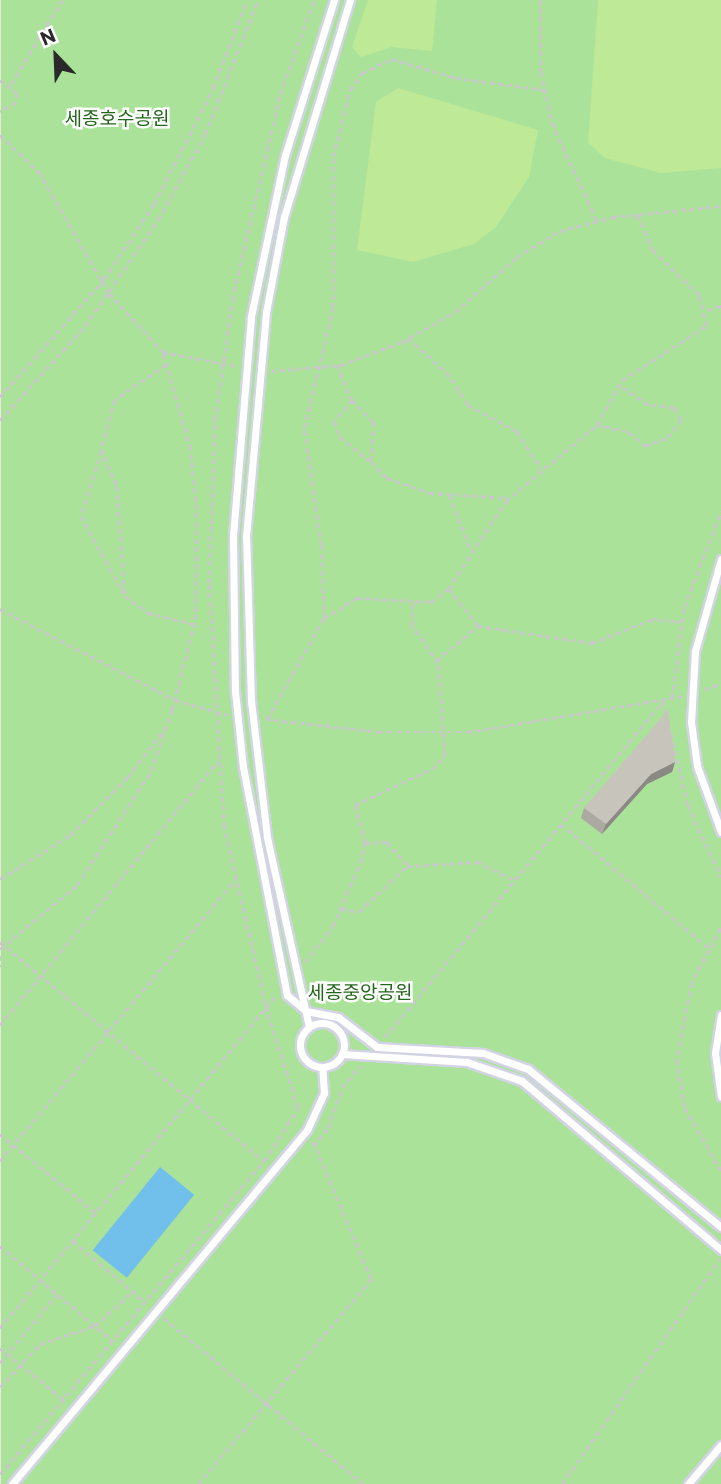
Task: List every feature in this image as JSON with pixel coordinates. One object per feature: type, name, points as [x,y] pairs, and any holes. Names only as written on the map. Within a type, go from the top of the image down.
[{"type":"lane","points":[[334,0],[285,155],[245,367],[233,536],[238,715],[257,860],[285,986],[294,1006],[338,1017],[377,1047],[483,1054],[528,1069],[721,1227]]},
{"type":"lane","points":[[322,1067],[301,1052],[309,1027],[267,837],[253,718],[246,537],[260,369],[284,217],[350,0]]},
{"type":"lane","points":[[721,559],[702,614],[692,693],[697,766],[721,832]]},
{"type":"lane","points":[[721,1015],[715,1053],[721,1097]]},
{"type":"lane","points":[[309,1027],[335,1028],[342,1054]]},
{"type":"lane","points":[[322,1067],[342,1054],[467,1062],[522,1081],[721,1250]]},
{"type":"lane","points":[[12,1484],[307,1130],[324,1093],[322,1067]]},
{"type":"lane","points":[[688,1484],[721,1445]]},
{"type":"path","points":[[0,112],[16,103],[11,84],[62,0]]},
{"type":"path","points":[[0,397],[104,279],[184,151],[247,0]]},
{"type":"path","points":[[0,420],[109,293],[205,134],[258,0]]},
{"type":"path","points":[[198,1484],[370,1279],[298,1108],[266,1007],[236,879],[218,761],[209,583],[223,363],[252,200],[314,0]]},
{"type":"path","points":[[541,0],[545,90],[566,160],[597,221]]},
{"type":"path","points":[[324,618],[321,545],[303,446],[334,289],[333,157],[343,106],[362,73],[407,60],[456,78],[545,90]]},
{"type":"path","points":[[0,80],[11,84]]},
{"type":"path","points":[[0,135],[39,172],[104,279],[109,293],[163,352],[190,449],[194,624],[175,700],[151,771],[77,884],[0,950]]},
{"type":"path","points":[[260,369],[337,365],[408,338],[455,312],[517,257],[560,231],[636,214],[721,205]]},
{"type":"path","points":[[636,214],[653,251],[708,310]]},
{"type":"path","points":[[708,310],[721,306]]},
{"type":"path","points":[[267,719],[324,618],[357,598],[430,602],[448,589],[509,498],[597,425],[619,386],[706,326],[708,310]]},
{"type":"path","points":[[408,338],[446,372],[468,405],[517,431],[541,469]]},
{"type":"path","points":[[163,352],[245,367]]},
{"type":"path","points":[[166,365],[115,400],[81,516],[100,561],[125,596],[148,613],[194,624]]},
{"type":"path","points":[[337,365],[352,400],[374,422],[371,462]]},
{"type":"path","points":[[597,425],[629,432],[645,446],[668,438],[681,420],[674,408],[648,405],[619,386]]},
{"type":"path","points":[[352,400],[334,422],[340,437],[387,478],[449,495],[509,498]]},
{"type":"path","points":[[102,451],[117,486],[125,596]]},
{"type":"path","points":[[449,495],[471,552]]},
{"type":"path","points":[[672,698],[681,622],[698,559],[721,511]]},
{"type":"path","points":[[448,589],[478,626],[592,643],[653,619],[681,622]]},
{"type":"path","points":[[296,973],[341,909],[365,843],[355,805],[432,769],[444,755],[445,732],[436,660],[412,626],[413,603]]},
{"type":"path","points":[[0,609],[175,700],[217,714],[238,715]]},
{"type":"path","points":[[436,660],[478,626]]},
{"type":"path","points":[[253,718],[445,732],[579,718],[663,701],[721,684]]},
{"type":"path","points":[[377,1047],[663,701]]},
{"type":"path","points":[[663,701],[688,806],[721,877]]},
{"type":"path","points":[[0,879],[70,835],[128,777],[167,724]]},
{"type":"path","points":[[0,1025],[218,761]]},
{"type":"path","points":[[561,824],[712,950]]},
{"type":"path","points":[[365,843],[387,842],[407,866]]},
{"type":"path","points":[[341,909],[359,912],[407,866],[478,862],[514,881]]},
{"type":"path","points":[[0,1161],[236,879]]},
{"type":"path","points":[[721,928],[687,996],[677,1060],[685,1108],[721,1170]]},
{"type":"path","points":[[0,942],[264,1161]]},
{"type":"path","points":[[0,956],[0,967]]},
{"type":"path","points":[[0,1328],[285,986]]},
{"type":"path","points":[[314,1146],[328,1128],[342,1087],[370,1056]]},
{"type":"path","points":[[0,1475],[264,1161],[298,1108]]},
{"type":"path","points":[[0,1134],[96,1213]]},
{"type":"path","points":[[73,1241],[363,1484]]},
{"type":"path","points":[[0,1246],[113,1341]]},
{"type":"path","points":[[562,1484],[721,1257]]},
{"type":"path","points":[[0,1387],[18,1362],[47,1341],[95,1326],[132,1292]]},
{"type":"path","points":[[0,1363],[57,1294]]},
{"type":"path","points":[[0,1348],[63,1399]]},
{"type":"green space","name":"세종중앙공원","points":[[1,0],[721,0],[721,1484],[1,1484]]},
{"type":"green space","points":[[368,0],[437,0],[432,51],[392,47],[361,57],[352,47]]},
{"type":"green space","points":[[598,0],[721,0],[721,168],[661,173],[605,158],[588,143]]},
{"type":"green space","points":[[398,88],[538,130],[529,177],[496,227],[474,244],[413,262],[357,250],[376,102]]},
{"type":"water","points":[[160,1167],[194,1195],[127,1278],[93,1250]]},
{"type":"building","points":[[668,710],[675,762],[651,774],[606,824],[584,808]]},
{"type":"park label","name":"세종호수공원","points":[[117,118]]}]
